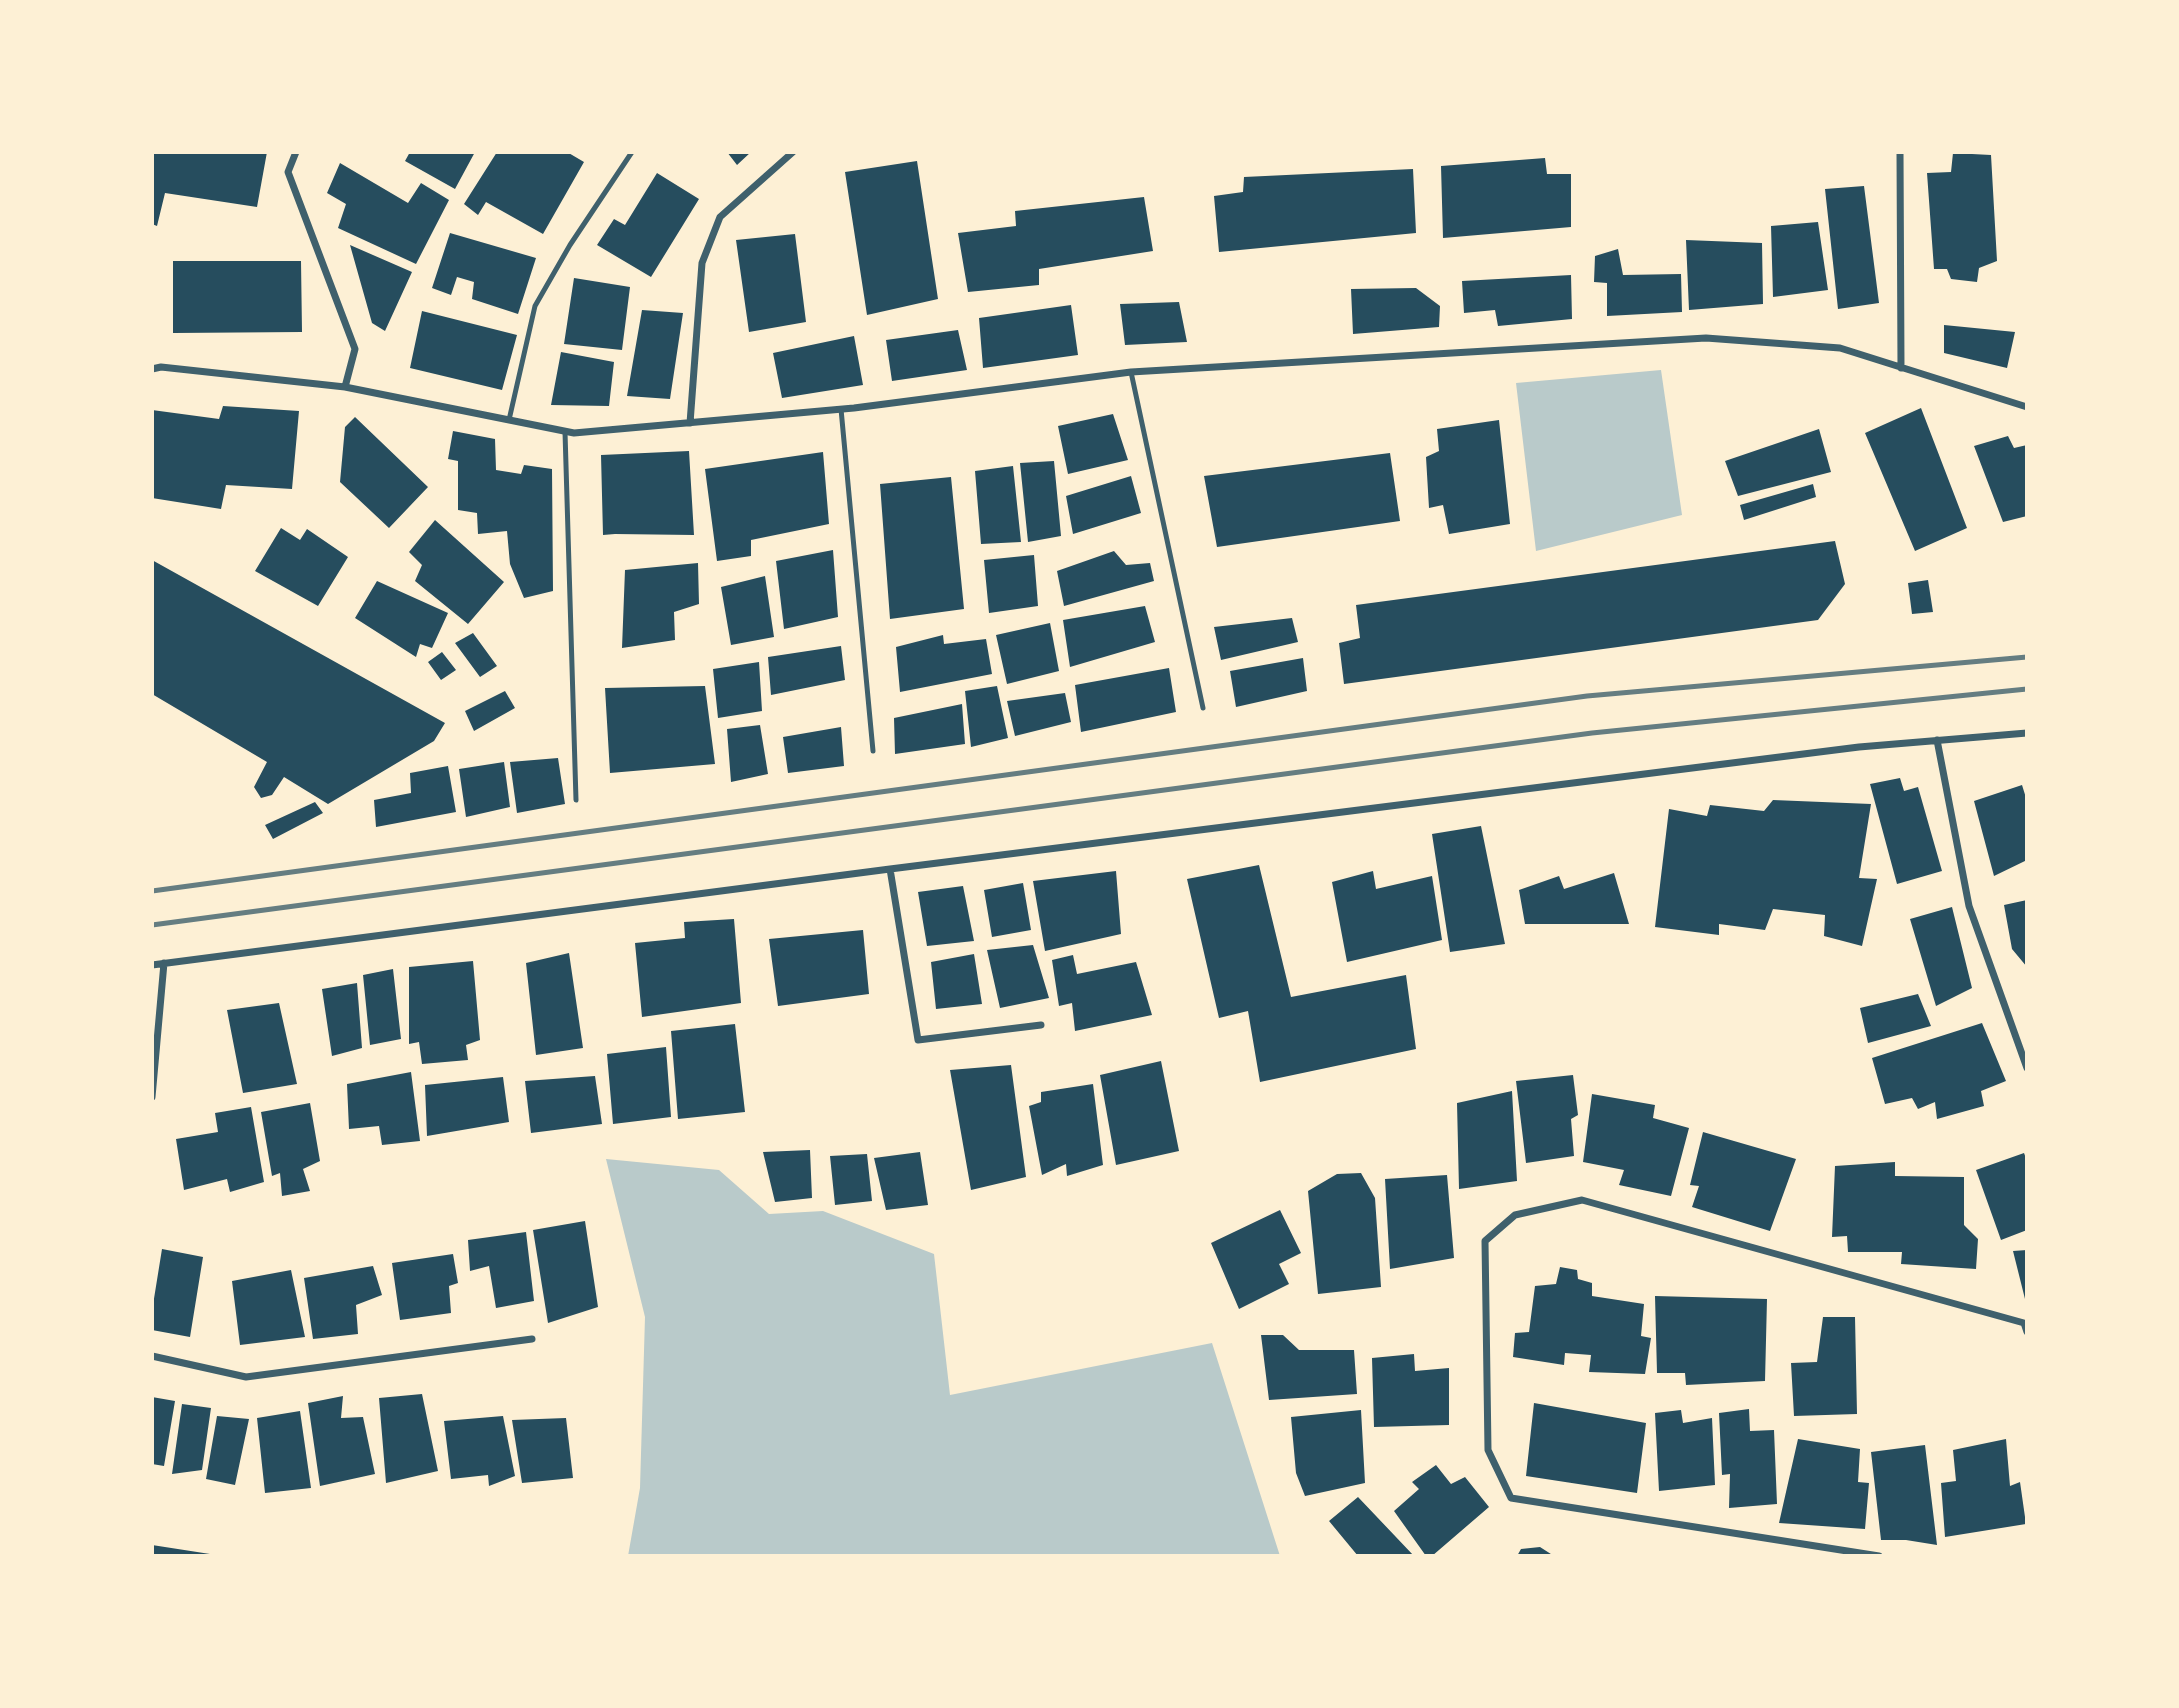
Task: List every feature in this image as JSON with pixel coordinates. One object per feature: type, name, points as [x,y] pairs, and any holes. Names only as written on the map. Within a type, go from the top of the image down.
[{"type":"street","points":[[296,152],[288,172],[355,349],[345,387]]},
{"type":"street","points":[[690,423],[702,262],[720,217],[793,152]]},
{"type":"street","points":[[1900,152],[1901,368]]},
{"type":"street","points":[[152,369],[161,367],[345,387],[574,433],[841,409],[1131,372],[1706,338],[1840,348],[2027,407]]},
{"type":"street","points":[[152,965],[1832,751],[2027,733]]},
{"type":"street","points":[[1937,740],[1969,906],[2027,1068]]},
{"type":"street","points":[[890,869],[918,1040],[1041,1025]]},
{"type":"street","points":[[152,1097],[164,963]]},
{"type":"street","points":[[1879,1556],[1511,1498],[1488,1450],[1485,1241],[1515,1215],[1582,1200],[2024,1323],[2027,1332]]},
{"type":"street","points":[[152,1356],[246,1377],[532,1339]]},
{"type":"lane","points":[[509,420],[535,306],[570,245],[632,152]]},
{"type":"lane","points":[[1131,372],[1203,708]]},
{"type":"lane","points":[[841,409],[873,751]]},
{"type":"lane","points":[[565,432],[576,800]]},
{"type":"shaded area","points":[[1661,370],[1682,515],[1536,551],[1516,383]]},
{"type":"shaded area","points":[[606,1159],[719,1170],[769,1214],[823,1211],[934,1254],[950,1395],[1212,1343],[1280,1556],[628,1556],[640,1488],[645,1317]]},
{"type":"building","points":[[152,152],[267,152],[257,207],[165,193],[157,226],[152,224]]},
{"type":"building","points":[[410,152],[475,152],[455,189],[405,161]]},
{"type":"building","points":[[497,152],[567,152],[584,162],[543,234],[486,202],[478,215],[464,204]]},
{"type":"building","points":[[727,152],[751,152],[737,165]]},
{"type":"building","points":[[1953,153],[1991,155],[1997,261],[1979,268],[1977,282],[1951,279],[1947,269],[1934,269],[1927,173],[1951,172]]},
{"type":"building","points":[[1545,158],[1547,174],[1571,174],[1571,227],[1443,238],[1441,166]]},
{"type":"building","points":[[917,161],[938,299],[867,315],[845,172]]},
{"type":"building","points":[[340,163],[408,203],[421,183],[449,200],[416,264],[338,228],[346,204],[327,193]]},
{"type":"building","points":[[1413,169],[1416,233],[1219,252],[1214,196],[1243,192],[1244,177]]},
{"type":"building","points":[[657,173],[699,199],[651,277],[597,245],[614,219],[625,225]]},
{"type":"building","points":[[1864,186],[1879,303],[1838,309],[1825,189]]},
{"type":"building","points":[[1144,197],[1153,251],[1039,269],[1039,285],[968,292],[958,233],[1016,226],[1015,211]]},
{"type":"building","points":[[1818,222],[1828,290],[1773,297],[1771,226]]},
{"type":"building","points":[[450,233],[536,258],[518,314],[472,299],[474,282],[457,277],[451,295],[432,288]]},
{"type":"building","points":[[795,234],[806,322],[749,332],[736,240]]},
{"type":"building","points":[[1686,240],[1762,243],[1763,304],[1689,310]]},
{"type":"building","points":[[350,245],[412,272],[385,331],[372,323]]},
{"type":"building","points":[[1618,249],[1623,275],[1681,274],[1682,312],[1607,316],[1607,283],[1594,282],[1595,256]]},
{"type":"building","points":[[173,261],[301,261],[302,332],[173,333]]},
{"type":"building","points":[[1571,275],[1572,319],[1498,326],[1495,310],[1464,313],[1462,281]]},
{"type":"building","points":[[574,278],[630,287],[622,350],[564,344]]},
{"type":"building","points":[[1416,288],[1440,306],[1439,327],[1353,334],[1351,289]]},
{"type":"building","points":[[1179,302],[1187,342],[1125,345],[1120,304]]},
{"type":"building","points":[[1071,305],[1078,355],[983,368],[979,318]]},
{"type":"building","points":[[642,310],[683,313],[670,399],[627,396]]},
{"type":"building","points":[[422,311],[517,335],[502,390],[410,368]]},
{"type":"building","points":[[1944,325],[2015,332],[2007,368],[1944,353]]},
{"type":"building","points":[[958,330],[967,370],[892,381],[886,340]]},
{"type":"building","points":[[854,336],[863,385],[782,398],[773,353]]},
{"type":"building","points":[[561,352],[614,362],[609,406],[551,405]]},
{"type":"building","points":[[223,406],[299,411],[292,489],[226,485],[221,509],[152,498],[152,410],[219,419]]},
{"type":"building","points":[[1921,408],[1967,528],[1915,551],[1865,433]]},
{"type":"building","points":[[1113,414],[1128,460],[1068,474],[1058,426]]},
{"type":"building","points":[[355,417],[428,487],[389,528],[340,482],[345,427]]},
{"type":"building","points":[[1499,420],[1510,524],[1449,534],[1443,505],[1429,508],[1426,457],[1439,451],[1437,429]]},
{"type":"building","points":[[1819,429],[1831,472],[1738,496],[1725,461]]},
{"type":"building","points":[[453,431],[495,439],[496,470],[521,474],[524,465],[552,469],[553,591],[524,598],[510,564],[507,531],[478,534],[477,513],[458,510],[458,461],[448,459]]},
{"type":"building","points":[[2008,436],[2014,448],[2027,445],[2027,516],[2003,522],[1974,446]]},
{"type":"building","points":[[689,451],[694,535],[603,535],[601,455]]},
{"type":"building","points":[[823,452],[829,524],[751,540],[751,556],[717,561],[705,469]]},
{"type":"building","points":[[1390,453],[1400,521],[1217,547],[1204,476]]},
{"type":"building","points":[[1054,461],[1061,536],[1028,542],[1020,463]]},
{"type":"building","points":[[1013,466],[1021,542],[981,544],[975,471]]},
{"type":"building","points":[[1131,476],[1141,513],[1073,534],[1066,496]]},
{"type":"building","points":[[951,477],[964,609],[890,619],[880,484]]},
{"type":"building","points":[[1813,484],[1816,497],[1744,520],[1740,505]]},
{"type":"building","points":[[435,520],[504,582],[468,624],[415,581],[422,565],[409,552]]},
{"type":"building","points":[[281,528],[300,540],[307,529],[348,557],[318,606],[255,571]]},
{"type":"building","points":[[1835,541],[1845,584],[1818,620],[1344,684],[1339,643],[1360,638],[1356,605]]},
{"type":"building","points":[[833,550],[838,617],[784,629],[776,561]]},
{"type":"building","points":[[1114,551],[1126,565],[1150,563],[1154,581],[1064,606],[1057,571]]},
{"type":"building","points":[[1034,555],[1038,606],[989,613],[984,560]]},
{"type":"building","points":[[152,560],[445,723],[434,741],[328,804],[284,777],[272,795],[261,798],[254,787],[267,762],[152,694]]},
{"type":"building","points":[[698,563],[699,604],[674,612],[675,640],[622,648],[625,570]]},
{"type":"building","points":[[765,576],[774,637],[731,645],[721,587]]},
{"type":"building","points":[[1928,580],[1933,612],[1912,614],[1908,583]]},
{"type":"building","points":[[377,581],[448,613],[432,648],[420,644],[416,657],[355,618]]},
{"type":"building","points":[[1145,606],[1155,642],[1070,667],[1063,620]]},
{"type":"building","points":[[1292,618],[1298,642],[1221,660],[1214,627]]},
{"type":"building","points":[[1050,623],[1059,671],[1007,684],[996,635]]},
{"type":"building","points":[[473,633],[497,666],[480,677],[455,643]]},
{"type":"building","points":[[943,635],[944,644],[986,639],[992,674],[900,692],[896,647]]},
{"type":"building","points":[[841,646],[845,680],[771,695],[768,657]]},
{"type":"building","points":[[442,652],[456,670],[441,680],[428,662]]},
{"type":"building","points":[[1303,658],[1307,691],[1236,707],[1230,671]]},
{"type":"building","points":[[759,662],[762,711],[718,718],[713,669]]},
{"type":"building","points":[[1169,668],[1176,712],[1081,732],[1075,685]]},
{"type":"building","points":[[705,686],[715,764],[610,773],[605,688]]},
{"type":"building","points":[[997,686],[1008,738],[971,747],[965,691]]},
{"type":"building","points":[[505,691],[515,708],[474,731],[465,711]]},
{"type":"building","points":[[1065,693],[1071,722],[1015,736],[1007,701]]},
{"type":"building","points":[[962,704],[965,744],[895,754],[894,718]]},
{"type":"building","points":[[760,725],[768,774],[731,782],[727,729]]},
{"type":"building","points":[[841,727],[844,766],[788,773],[783,737]]},
{"type":"building","points":[[558,758],[565,804],[517,813],[510,762]]},
{"type":"building","points":[[504,762],[510,807],[466,817],[459,769]]},
{"type":"building","points":[[448,766],[456,812],[376,827],[374,800],[411,793],[410,773]]},
{"type":"building","points":[[1900,778],[1904,791],[1918,787],[1942,871],[1897,884],[1870,784]]},
{"type":"building","points":[[2022,785],[2027,801],[2027,860],[1994,876],[1974,801]]},
{"type":"building","points":[[1773,800],[1871,804],[1859,878],[1877,879],[1862,946],[1824,936],[1825,915],[1773,909],[1765,930],[1719,924],[1719,935],[1655,927],[1669,809],[1707,816],[1710,805],[1764,811]]},
{"type":"building","points":[[315,802],[323,813],[273,839],[265,825]]},
{"type":"building","points":[[1481,826],[1505,944],[1450,952],[1432,834]]},
{"type":"building","points":[[1259,865],[1291,997],[1406,975],[1416,1049],[1260,1082],[1248,1011],[1219,1018],[1187,879]]},
{"type":"building","points":[[1116,871],[1121,934],[1045,951],[1033,881]]},
{"type":"building","points":[[1373,871],[1376,889],[1432,876],[1442,940],[1347,962],[1332,882]]},
{"type":"building","points":[[1614,873],[1629,924],[1525,924],[1519,890],[1559,876],[1564,889]]},
{"type":"building","points":[[1023,883],[1031,930],[992,937],[984,890]]},
{"type":"building","points":[[963,886],[974,941],[927,946],[918,892]]},
{"type":"building","points":[[2027,900],[2027,967],[2012,949],[2004,905]]},
{"type":"building","points":[[1952,907],[1972,988],[1936,1006],[1910,919]]},
{"type":"building","points":[[734,919],[741,1003],[642,1017],[635,943],[685,938],[684,922]]},
{"type":"building","points":[[863,930],[869,994],[778,1006],[769,939]]},
{"type":"building","points":[[1033,945],[1049,998],[1000,1008],[987,950]]},
{"type":"building","points":[[569,953],[583,1048],[536,1055],[526,963]]},
{"type":"building","points":[[974,954],[982,1004],[936,1009],[931,962]]},
{"type":"building","points":[[1073,955],[1077,974],[1136,962],[1152,1015],[1075,1031],[1072,1003],[1059,1006],[1052,960]]},
{"type":"building","points":[[473,961],[480,1040],[466,1045],[468,1060],[422,1064],[419,1042],[409,1044],[409,967]]},
{"type":"building","points":[[393,969],[401,1039],[370,1045],[363,975]]},
{"type":"building","points":[[357,983],[362,1048],[332,1056],[322,989]]},
{"type":"building","points":[[1918,994],[1931,1026],[1868,1043],[1860,1008]]},
{"type":"building","points":[[279,1003],[297,1084],[243,1093],[227,1010]]},
{"type":"building","points":[[1982,1023],[2006,1081],[1981,1091],[1984,1106],[1937,1119],[1935,1102],[1918,1109],[1912,1098],[1885,1104],[1872,1058]]},
{"type":"building","points":[[735,1024],[745,1112],[678,1119],[671,1031]]},
{"type":"building","points":[[666,1047],[671,1117],[613,1124],[607,1054]]},
{"type":"building","points":[[1161,1061],[1179,1151],[1116,1165],[1100,1075]]},
{"type":"building","points":[[1011,1065],[1026,1177],[971,1190],[950,1070]]},
{"type":"building","points":[[411,1072],[420,1141],[382,1145],[379,1126],[349,1129],[347,1084]]},
{"type":"building","points":[[1573,1075],[1578,1115],[1571,1119],[1574,1156],[1526,1163],[1516,1081]]},
{"type":"building","points":[[595,1076],[602,1124],[531,1133],[525,1081]]},
{"type":"building","points":[[503,1077],[509,1122],[427,1136],[425,1085]]},
{"type":"building","points":[[1093,1084],[1103,1165],[1067,1176],[1066,1164],[1042,1175],[1029,1106],[1041,1102],[1041,1092]]},
{"type":"building","points":[[1512,1091],[1517,1181],[1459,1189],[1457,1103]]},
{"type":"building","points":[[1592,1094],[1655,1105],[1653,1118],[1689,1128],[1671,1196],[1619,1185],[1624,1170],[1583,1162]]},
{"type":"building","points":[[310,1103],[320,1161],[303,1169],[310,1191],[282,1196],[280,1173],[272,1176],[261,1112]]},
{"type":"building","points":[[251,1107],[264,1182],[230,1192],[227,1179],[184,1190],[176,1139],[218,1132],[215,1113]]},
{"type":"building","points":[[1703,1132],[1796,1159],[1770,1231],[1692,1207],[1699,1186],[1690,1185]]},
{"type":"building","points":[[810,1150],[812,1198],[775,1202],[763,1152]]},
{"type":"building","points":[[920,1152],[928,1205],[886,1210],[874,1158]]},
{"type":"building","points":[[2024,1153],[2027,1161],[2027,1230],[2001,1240],[1976,1170]]},
{"type":"building","points":[[867,1154],[872,1201],[835,1205],[830,1156]]},
{"type":"building","points":[[1895,1162],[1895,1176],[1964,1177],[1964,1225],[1978,1239],[1976,1269],[1901,1264],[1902,1252],[1848,1252],[1847,1236],[1832,1237],[1835,1166]]},
{"type":"building","points":[[1361,1173],[1375,1198],[1381,1287],[1318,1294],[1308,1191],[1337,1174]]},
{"type":"building","points":[[1447,1175],[1454,1258],[1390,1269],[1385,1179]]},
{"type":"building","points":[[1280,1210],[1301,1253],[1279,1264],[1289,1284],[1239,1309],[1211,1243]]},
{"type":"building","points":[[585,1221],[598,1307],[548,1323],[533,1230]]},
{"type":"building","points":[[526,1232],[534,1301],[496,1308],[489,1266],[470,1271],[468,1240]]},
{"type":"building","points":[[162,1249],[203,1257],[190,1337],[152,1330],[152,1311]]},
{"type":"building","points":[[2027,1250],[2027,1302],[2026,1303],[2013,1251]]},
{"type":"building","points":[[453,1254],[458,1283],[449,1286],[451,1313],[400,1320],[392,1263]]},
{"type":"building","points":[[373,1266],[382,1295],[356,1305],[358,1334],[313,1339],[304,1278]]},
{"type":"building","points":[[1560,1267],[1577,1270],[1578,1279],[1592,1283],[1592,1296],[1644,1304],[1641,1336],[1651,1338],[1645,1374],[1589,1372],[1591,1355],[1565,1353],[1564,1365],[1513,1357],[1515,1333],[1529,1332],[1535,1286],[1556,1284]]},
{"type":"building","points":[[291,1270],[305,1337],[240,1345],[232,1281]]},
{"type":"building","points":[[1655,1296],[1767,1299],[1765,1381],[1686,1385],[1685,1373],[1657,1373]]},
{"type":"building","points":[[1823,1317],[1855,1317],[1857,1414],[1794,1416],[1791,1363],[1817,1362]]},
{"type":"building","points":[[1261,1335],[1283,1335],[1299,1350],[1354,1350],[1357,1394],[1269,1400]]},
{"type":"building","points":[[1414,1354],[1415,1371],[1449,1368],[1449,1425],[1374,1427],[1372,1358]]},
{"type":"building","points":[[422,1394],[438,1471],[386,1483],[379,1398]]},
{"type":"building","points":[[343,1396],[341,1418],[363,1417],[375,1474],[320,1486],[308,1403]]},
{"type":"building","points":[[152,1397],[175,1401],[164,1466],[152,1464]]},
{"type":"building","points":[[1534,1403],[1646,1423],[1637,1493],[1526,1476]]},
{"type":"building","points":[[182,1404],[211,1408],[202,1470],[172,1474]]},
{"type":"building","points":[[1749,1409],[1750,1431],[1774,1430],[1777,1504],[1729,1508],[1730,1474],[1722,1475],[1719,1413]]},
{"type":"building","points":[[1361,1410],[1365,1483],[1305,1496],[1296,1473],[1291,1417]]},
{"type":"building","points":[[1681,1410],[1683,1423],[1712,1418],[1715,1485],[1659,1491],[1655,1413]]},
{"type":"building","points":[[300,1411],[311,1488],[265,1493],[257,1418]]},
{"type":"building","points":[[217,1416],[249,1419],[235,1485],[206,1479]]},
{"type":"building","points":[[503,1416],[515,1476],[489,1486],[488,1475],[451,1479],[444,1421]]},
{"type":"building","points":[[566,1418],[573,1478],[522,1483],[512,1420]]},
{"type":"building","points":[[1798,1439],[1860,1449],[1858,1482],[1869,1483],[1865,1529],[1779,1523]]},
{"type":"building","points":[[2006,1439],[2010,1486],[2020,1482],[2026,1524],[1945,1537],[1941,1483],[1956,1481],[1953,1450]]},
{"type":"building","points":[[1925,1445],[1937,1545],[1906,1540],[1881,1540],[1871,1452]]},
{"type":"building","points":[[1436,1465],[1451,1484],[1465,1477],[1489,1507],[1432,1556],[1426,1556],[1394,1511],[1419,1489],[1412,1482]]},
{"type":"building","points":[[1358,1497],[1414,1556],[1358,1556],[1329,1521]]},
{"type":"building","points":[[152,1545],[210,1554],[210,1556],[152,1556]]},
{"type":"building","points":[[1540,1547],[1554,1556],[1517,1556],[1521,1549]]},
{"type":"railway","points":[[152,891],[1587,696],[2027,657]]},
{"type":"railway","points":[[152,925],[1592,733],[2027,689]]}]
